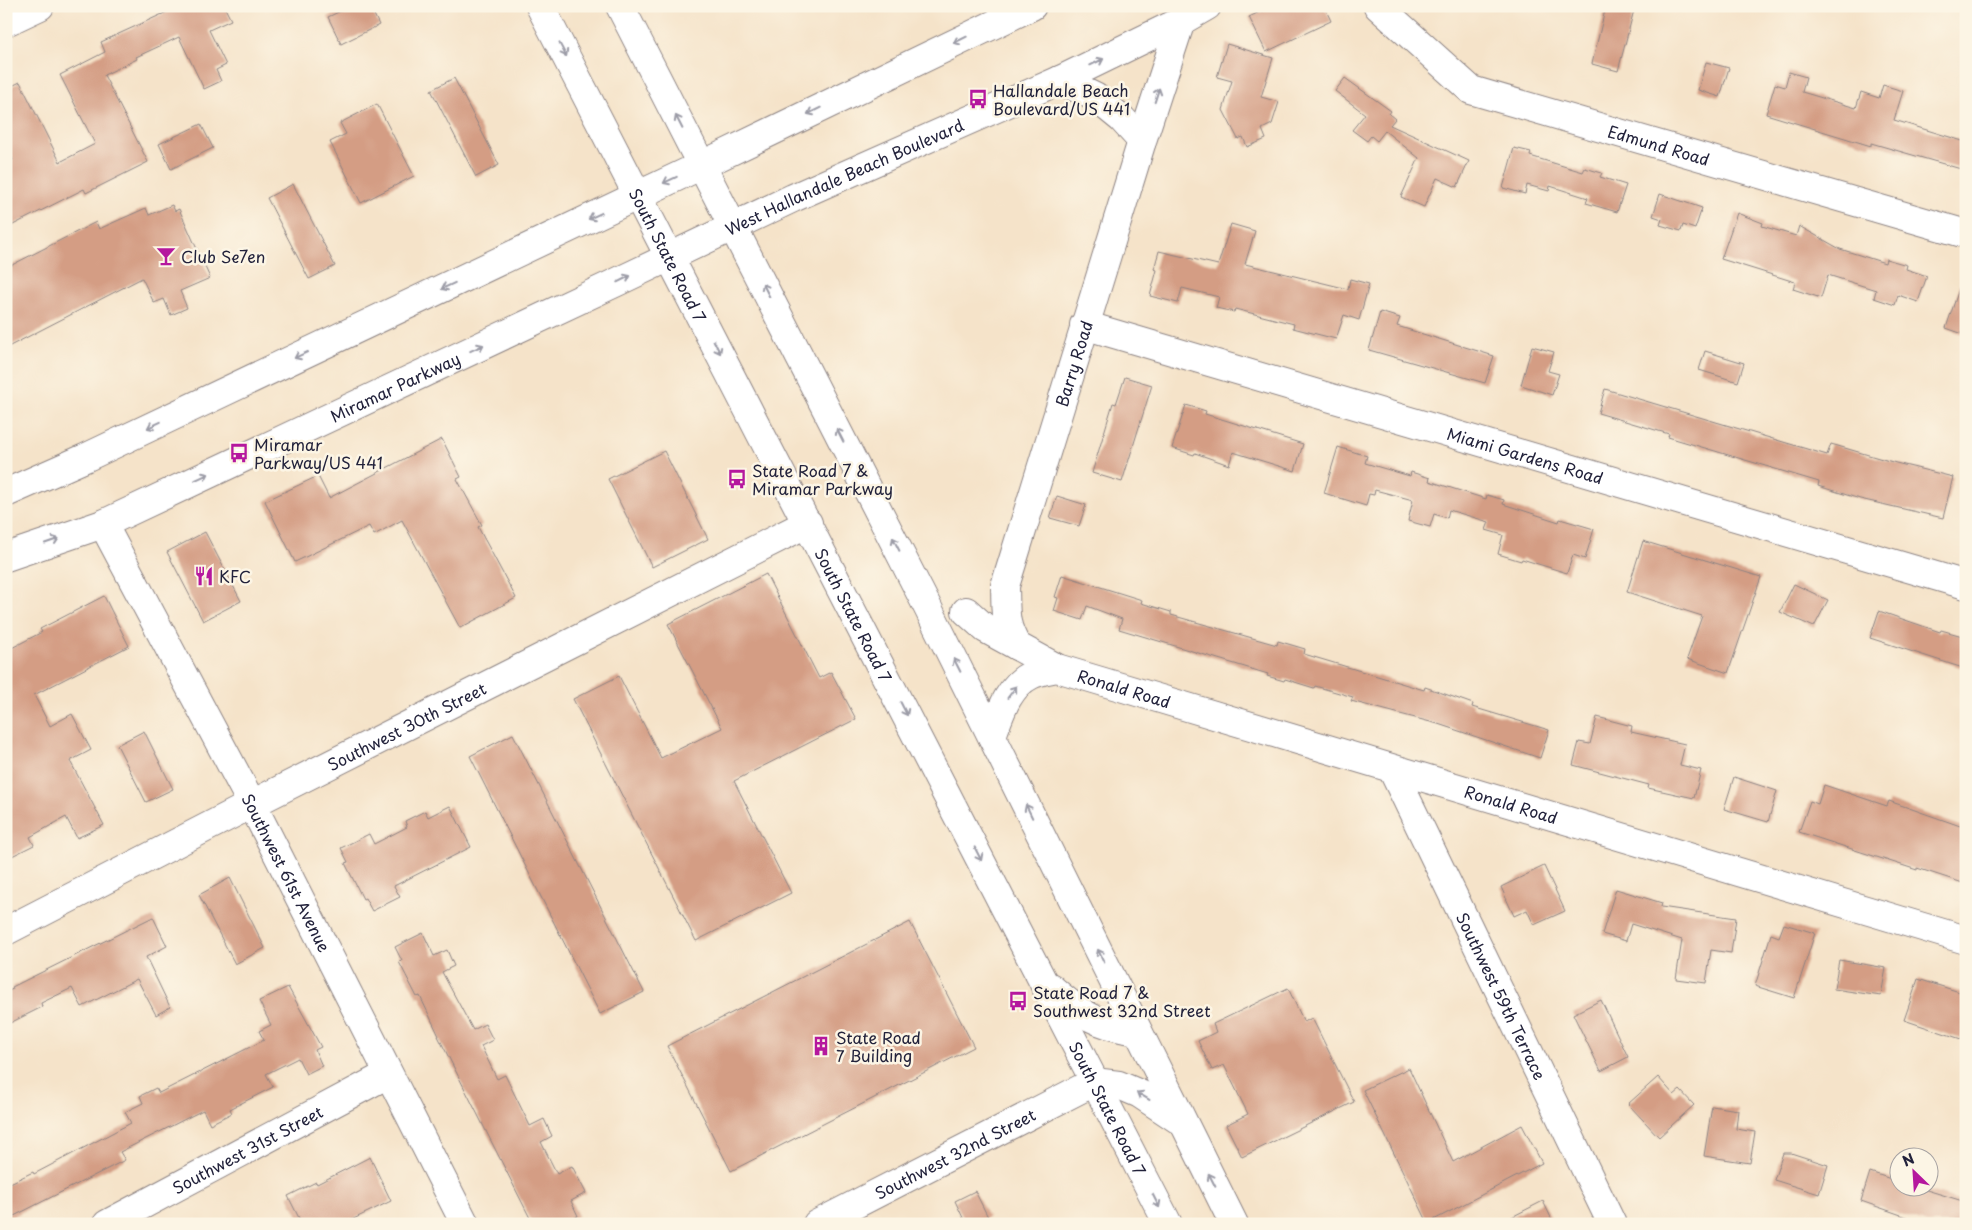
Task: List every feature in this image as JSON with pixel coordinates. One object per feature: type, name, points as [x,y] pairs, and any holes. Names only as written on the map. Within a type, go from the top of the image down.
[{"type":"street","points":[[6,22],[40,6]]},
{"type":"street","name":"South State Road 7","points":[[540,6],[1168,1224]]},
{"type":"street","points":[[620,6],[927,606],[1234,1224]]},
{"type":"street","points":[[6,492],[78,461],[1032,6]]},
{"type":"street","name":"West Hallandale Beach Boulevard","points":[[671,257],[802,194],[1060,80],[1181,21],[1207,6]]},
{"type":"street","name":"Edmund Road","points":[[1378,6],[1472,90],[1966,234]]},
{"type":"street","name":"Barry Road","points":[[1017,646],[1009,633],[1006,622],[1005,586],[1084,325],[1181,21]]},
{"type":"street","points":[[1060,80],[1095,97],[1122,119],[1142,141]]},
{"type":"street","name":"Miramar Parkway","points":[[6,557],[103,524],[671,257]]},
{"type":"street","name":"Miami Gardens Road","points":[[1084,325],[1966,585]]},
{"type":"street","name":"Southwest 30th Street","points":[[6,931],[252,804],[808,523]]},
{"type":"street","name":"Southwest 61st Avenue","points":[[103,524],[252,804],[465,1224]]},
{"type":"street","name":"Barry Road","points":[[966,611],[988,603],[1005,586]]},
{"type":"street","points":[[927,606],[951,611],[966,611]]},
{"type":"street","name":"Ronald Road","points":[[966,611],[986,629],[1057,668],[1966,940]]},
{"type":"street","name":"Ronald Road","points":[[992,736],[1002,710],[1022,680],[1032,674],[1057,668]]},
{"type":"street","name":"Southwest 59th Terrace","points":[[1392,769],[1618,1222]]},
{"type":"street","points":[[1042,979],[1069,1004],[1092,1019],[1114,1027],[1137,1030]]},
{"type":"street","name":"Southwest 31st Street","points":[[106,1224],[388,1074]]},
{"type":"street","points":[[1094,1082],[1119,1085],[1140,1094],[1183,1123]]},
{"type":"street","name":"Southwest 32nd Street","points":[[816,1224],[1094,1082]]},
{"type":"building","points":[[180,6],[224,6],[231,20],[209,30],[226,65],[216,70],[221,81],[204,89],[179,37],[136,57],[137,59],[104,75],[148,162],[86,193],[84,189],[11,226],[6,215],[6,164],[13,160],[6,146],[6,89],[20,82],[60,162],[95,144],[60,75],[105,52],[101,42]]},
{"type":"building","points":[[351,6],[370,6],[379,25],[341,44],[328,17]]},
{"type":"building","points":[[1272,6],[1324,6],[1331,21],[1266,52],[1249,17]]},
{"type":"building","points":[[1606,6],[1620,6],[1634,10],[1618,71],[1592,64]]},
{"type":"building","points":[[1227,44],[1273,58],[1261,97],[1279,102],[1272,124],[1262,129],[1266,139],[1247,147],[1243,137],[1238,139],[1223,110],[1232,81],[1217,77]]},
{"type":"building","points":[[1706,62],[1729,68],[1720,97],[1698,90]]},
{"type":"building","points":[[1789,72],[1806,77],[1802,92],[1856,108],[1861,92],[1879,98],[1883,85],[1903,91],[1894,120],[1966,142],[1966,154],[1961,169],[1871,143],[1871,146],[1766,114],[1775,84],[1785,87]]},
{"type":"building","points":[[454,78],[499,165],[476,177],[431,90]]},
{"type":"building","points":[[1345,78],[1391,111],[1389,114],[1395,119],[1390,125],[1469,161],[1457,187],[1437,178],[1424,207],[1401,197],[1419,158],[1385,131],[1377,141],[1371,136],[1367,141],[1352,130],[1365,114],[1335,91]]},
{"type":"building","points":[[377,104],[414,176],[361,203],[330,142],[346,134],[340,123]]},
{"type":"building","points":[[201,124],[213,148],[171,169],[159,144]]},
{"type":"building","points":[[1514,148],[1531,152],[1530,156],[1583,172],[1585,168],[1602,173],[1600,177],[1626,185],[1617,212],[1586,203],[1588,198],[1550,186],[1549,191],[1527,185],[1525,194],[1503,188]]},
{"type":"building","points":[[293,184],[335,266],[309,279],[267,198]]},
{"type":"building","points":[[1660,194],[1702,208],[1695,229],[1683,225],[1681,231],[1660,225],[1662,219],[1653,216]]},
{"type":"building","points":[[172,205],[175,211],[179,209],[210,278],[180,291],[187,308],[171,315],[164,299],[154,303],[142,278],[6,348],[6,268],[96,222],[99,229],[146,208],[149,215]]},
{"type":"building","points":[[1737,213],[1763,223],[1762,226],[1796,236],[1799,226],[1840,249],[1885,263],[1886,259],[1907,265],[1906,269],[1927,276],[1918,302],[1898,295],[1895,305],[1874,298],[1876,290],[1828,275],[1821,298],[1793,289],[1795,282],[1721,259]]},
{"type":"building","points":[[1231,224],[1255,231],[1245,264],[1348,289],[1350,279],[1369,284],[1359,320],[1344,315],[1336,339],[1293,328],[1294,324],[1235,309],[1234,312],[1216,308],[1219,297],[1182,288],[1178,303],[1150,296],[1157,270],[1154,269],[1159,251],[1218,265]]},
{"type":"building","points":[[1962,280],[1966,280],[1966,335],[1946,328]]},
{"type":"building","points":[[1380,312],[1400,318],[1397,326],[1494,356],[1485,383],[1369,350]]},
{"type":"building","points":[[1532,346],[1554,352],[1548,371],[1559,374],[1552,395],[1521,385]]},
{"type":"building","points":[[1705,351],[1744,363],[1738,382],[1699,370]]},
{"type":"building","points":[[1125,377],[1152,385],[1122,482],[1092,473],[1113,403],[1116,404]]},
{"type":"building","points":[[1605,389],[1827,455],[1831,444],[1953,477],[1943,518],[1860,499],[1818,486],[1819,482],[1668,437],[1669,434],[1598,413]]},
{"type":"building","points":[[1186,405],[1206,411],[1205,414],[1303,444],[1295,471],[1233,452],[1229,465],[1195,453],[1194,455],[1172,448]]},
{"type":"building","points":[[442,439],[461,477],[457,479],[482,525],[478,527],[516,598],[460,628],[402,520],[374,535],[369,526],[295,562],[265,501],[318,476],[329,498]]},
{"type":"building","points":[[1338,447],[1367,456],[1365,463],[1410,476],[1411,472],[1430,478],[1429,481],[1486,499],[1487,495],[1504,500],[1503,504],[1559,522],[1560,519],[1594,529],[1585,559],[1573,555],[1567,573],[1522,559],[1521,561],[1498,554],[1503,535],[1486,530],[1489,522],[1449,510],[1447,518],[1434,514],[1430,527],[1408,521],[1413,500],[1375,490],[1374,495],[1369,494],[1366,506],[1324,493]]},
{"type":"building","points":[[664,451],[708,539],[652,567],[608,479]]},
{"type":"building","points":[[1057,496],[1086,505],[1079,526],[1050,518]]},
{"type":"building","name":"KFC","points":[[205,532],[241,601],[203,621],[167,552]]},
{"type":"building","points":[[1643,541],[1761,577],[1728,673],[1687,659],[1702,616],[1627,592]]},
{"type":"building","points":[[766,574],[819,678],[831,672],[856,719],[734,781],[791,893],[696,941],[573,699],[619,676],[661,758],[722,728],[668,624]]},
{"type":"building","points":[[1062,575],[1142,600],[1141,603],[1171,612],[1171,615],[1277,645],[1278,641],[1305,649],[1304,654],[1424,690],[1425,687],[1473,704],[1472,707],[1549,730],[1540,758],[1438,724],[1351,701],[1353,697],[1285,679],[1284,681],[1267,676],[1268,674],[1119,629],[1122,619],[1087,606],[1082,620],[1054,611],[1058,598],[1055,597]]},
{"type":"building","points":[[1794,584],[1828,600],[1814,627],[1780,612]]},
{"type":"building","points":[[104,596],[129,646],[34,695],[50,726],[72,714],[91,750],[70,761],[104,825],[77,838],[66,817],[30,837],[34,845],[6,859],[6,651],[42,632],[40,629]]},
{"type":"building","points":[[1879,611],[1940,632],[1941,630],[1966,637],[1966,669],[1870,638]]},
{"type":"building","points":[[1597,717],[1632,726],[1631,732],[1685,744],[1680,765],[1701,770],[1694,798],[1648,788],[1649,785],[1573,765],[1579,742],[1590,744]]},
{"type":"building","points":[[144,731],[173,789],[146,802],[117,745]]},
{"type":"building","points":[[513,734],[644,992],[600,1014],[470,756]]},
{"type":"building","points":[[1734,777],[1777,791],[1768,822],[1724,809]]},
{"type":"building","points":[[1824,785],[1887,806],[1889,801],[1966,828],[1966,884],[1799,832],[1810,801],[1818,804]]},
{"type":"building","points":[[450,806],[471,847],[394,886],[400,897],[372,911],[365,898],[363,899],[345,863],[348,862],[341,848],[369,834],[374,844],[407,827],[405,821],[425,811],[428,817]]},
{"type":"building","points":[[1544,866],[1565,911],[1534,925],[1527,910],[1514,916],[1501,887]]},
{"type":"building","points":[[230,878],[265,948],[235,964],[199,895]]},
{"type":"building","points":[[1616,889],[1662,903],[1661,907],[1736,918],[1731,953],[1711,950],[1706,983],[1676,979],[1682,940],[1631,924],[1626,941],[1602,934]]},
{"type":"building","points":[[153,917],[167,946],[146,957],[170,1007],[156,1015],[137,979],[82,1007],[72,988],[41,1003],[42,1007],[6,1025],[6,992],[13,989],[12,987]]},
{"type":"building","name":"State Road 7 Building","points":[[910,922],[974,1047],[731,1171],[667,1046]]},
{"type":"building","points":[[1784,924],[1815,933],[1794,998],[1755,986],[1771,934],[1779,937]]},
{"type":"building","points":[[423,933],[434,956],[447,950],[454,966],[442,972],[473,1030],[485,1024],[493,1040],[481,1046],[497,1079],[505,1075],[530,1126],[544,1119],[552,1136],[541,1142],[557,1174],[572,1166],[586,1193],[571,1201],[578,1216],[563,1224],[533,1224],[438,1036],[420,996],[417,997],[399,962],[402,961],[395,947]]},
{"type":"building","points":[[1839,960],[1886,968],[1881,996],[1834,989]]},
{"type":"building","points":[[1918,979],[1966,994],[1966,1025],[1961,1039],[1904,1020]]},
{"type":"building","points":[[288,987],[321,1047],[315,1050],[322,1066],[306,1074],[298,1058],[266,1074],[273,1087],[230,1109],[232,1113],[210,1124],[203,1110],[120,1152],[125,1160],[6,1220],[6,1185],[33,1172],[34,1174],[131,1123],[125,1112],[143,1103],[140,1096],[156,1088],[159,1093],[264,1040],[259,1031],[271,1025],[259,1001]]},
{"type":"building","points":[[1288,988],[1304,1022],[1312,1018],[1354,1102],[1242,1157],[1226,1125],[1248,1114],[1224,1065],[1212,1070],[1198,1041],[1216,1032],[1213,1024]]},
{"type":"building","points":[[1601,1000],[1628,1057],[1601,1071],[1573,1014]]},
{"type":"building","points":[[1409,1068],[1453,1162],[1522,1125],[1542,1163],[1428,1223],[1363,1090]]},
{"type":"building","points":[[1658,1077],[1674,1095],[1680,1090],[1694,1105],[1659,1137],[1628,1104]]},
{"type":"building","points":[[1712,1106],[1738,1110],[1736,1129],[1755,1132],[1750,1163],[1704,1156]]},
{"type":"building","points":[[1783,1153],[1791,1153],[1828,1165],[1819,1194],[1774,1180]]},
{"type":"building","points":[[370,1157],[391,1201],[343,1224],[302,1224],[288,1196],[316,1182],[317,1184]]},
{"type":"building","points":[[1870,1172],[1890,1179],[1890,1198],[1940,1198],[1940,1194],[1966,1202],[1966,1224],[1927,1224],[1861,1201]]},
{"type":"building","points":[[975,1191],[988,1217],[975,1224],[966,1224],[955,1201]]},
{"type":"building","points":[[1543,1201],[1554,1224],[1498,1224]]},
{"type":"place","name":"Hallandale Beach Boulevard/US 441","points":[[978,99]]},
{"type":"place","name":"Club Se7en","points":[[166,256]]},
{"type":"place","name":"Miramar Parkway/US 441","points":[[239,453]]},
{"type":"place","name":"State Road 7 & Miramar Parkway","points":[[737,479]]},
{"type":"place","name":"KFC","points":[[204,576]]},
{"type":"place","name":"State Road 7 & Southwest 32nd Street","points":[[1018,1001]]},
{"type":"place","name":"State Road 7 Building","points":[[821,1046]]}]
